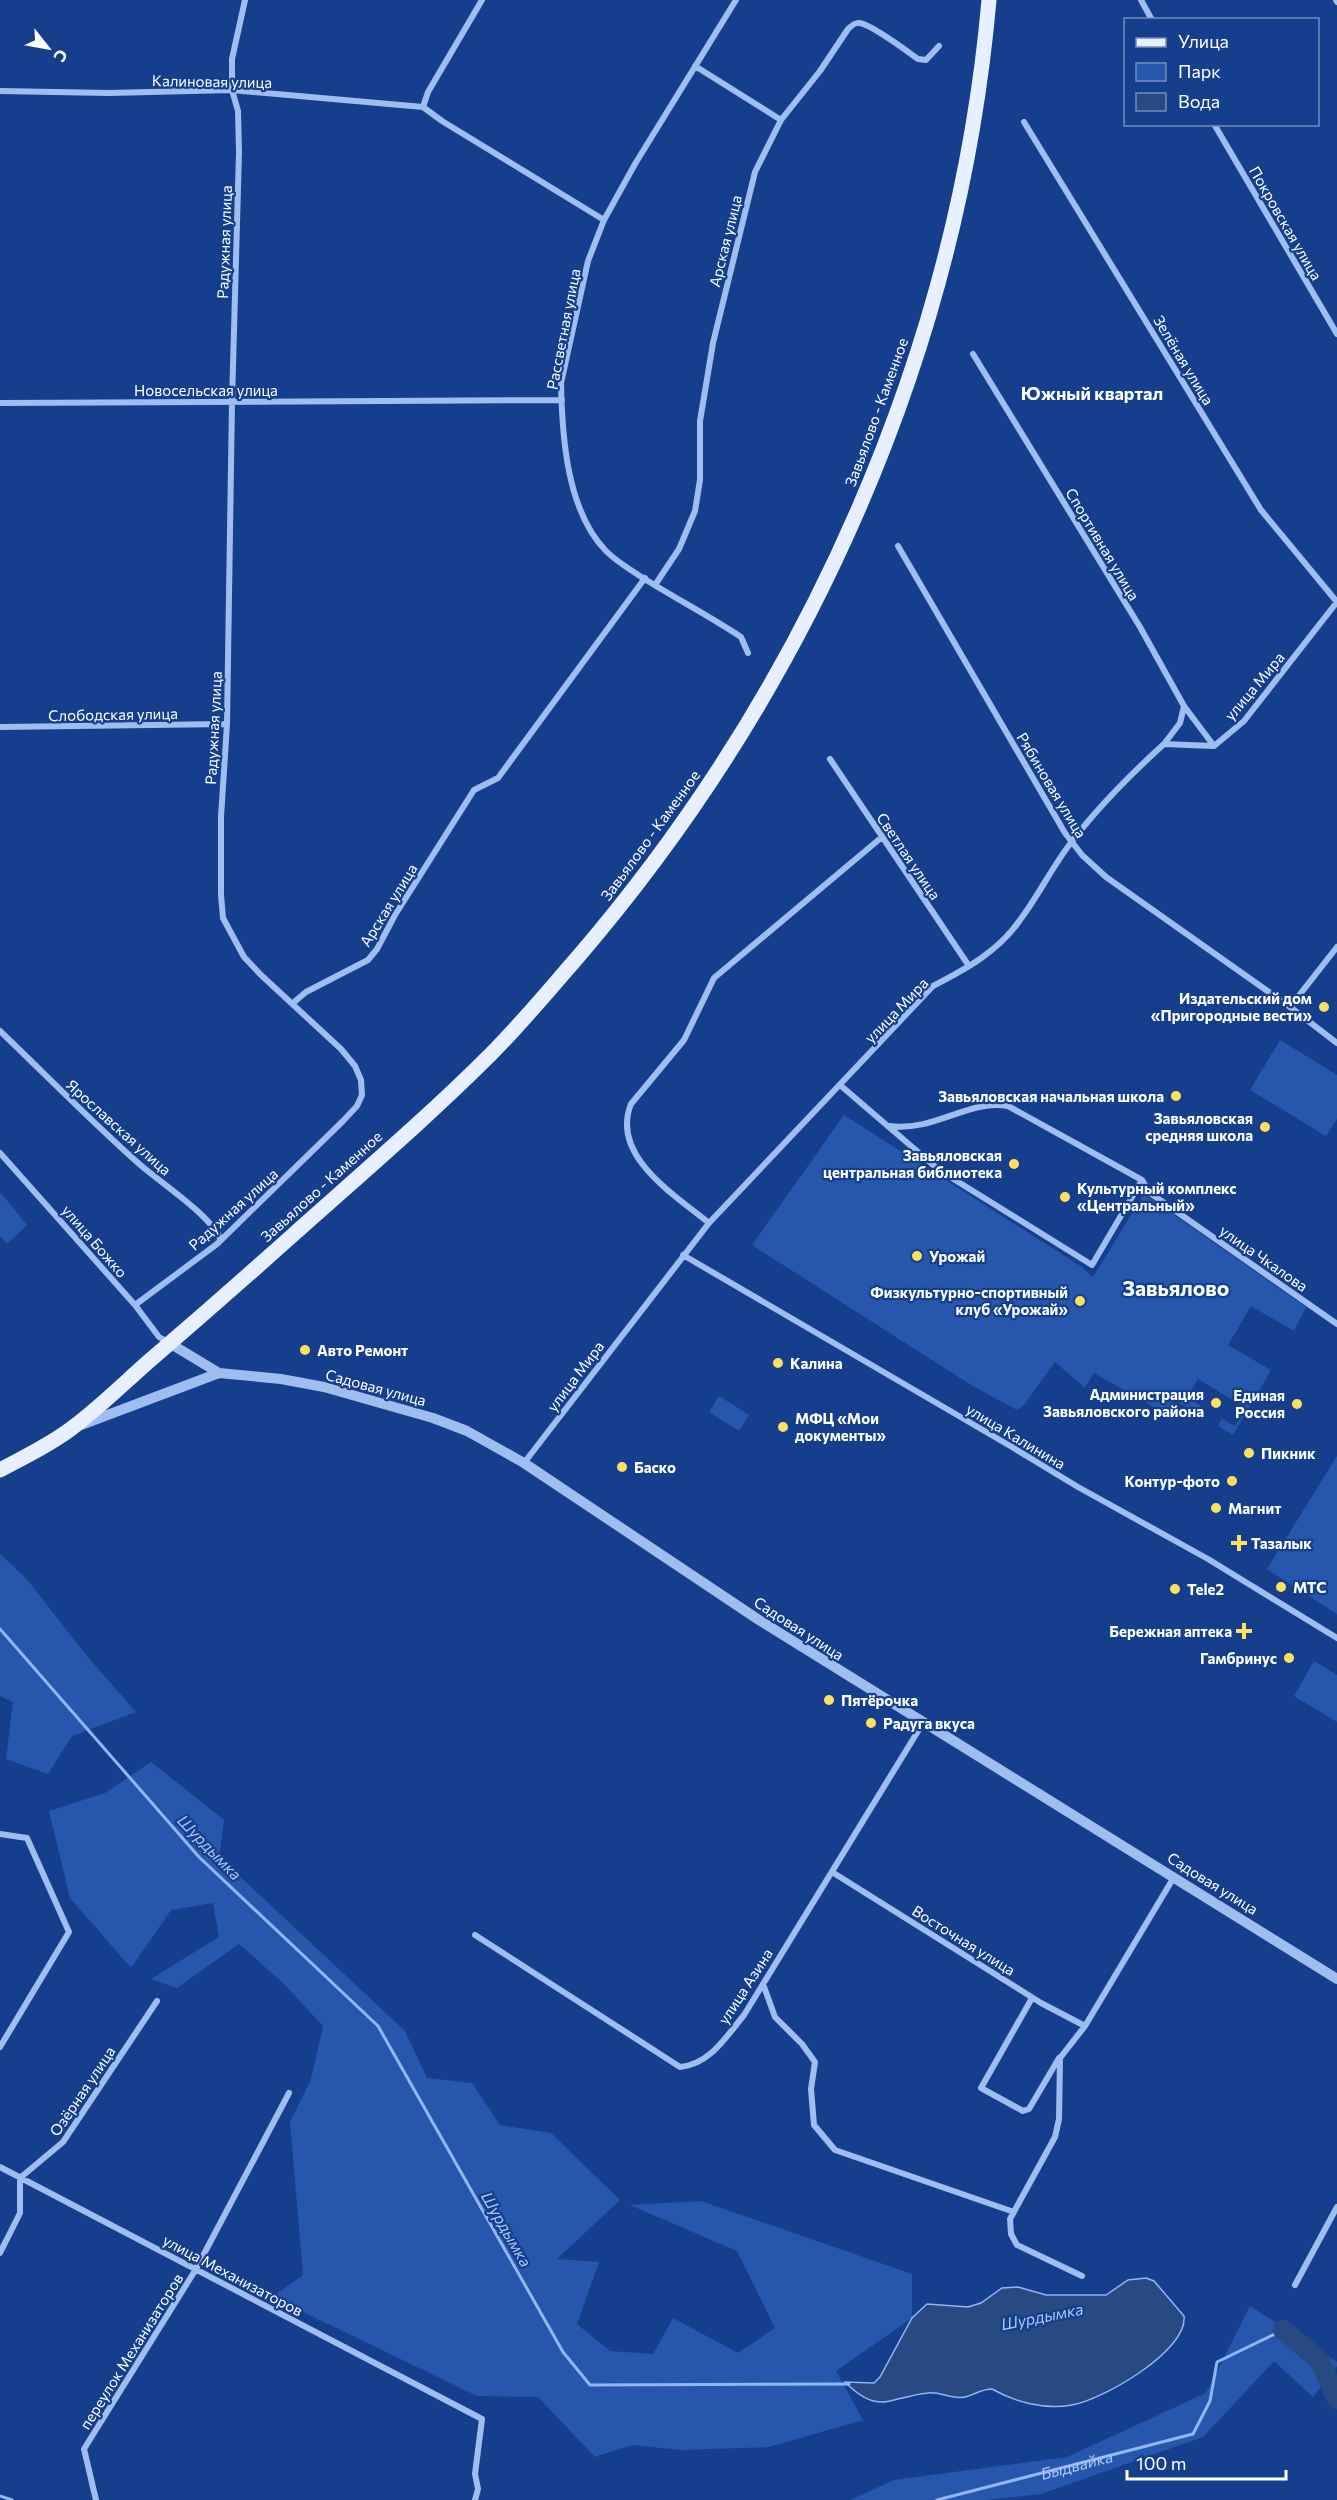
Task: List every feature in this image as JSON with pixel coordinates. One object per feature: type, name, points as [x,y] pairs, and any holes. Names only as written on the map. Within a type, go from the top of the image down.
[{"type":"main road","name":"Завьялово - Каменное","points":[[0,1470],[69,1430],[171,1344],[418,1123],[493,1052],[617,911],[691,813],[774,679],[809,615],[871,482],[902,399],[918,350],[956,208],[978,90],[989,0]]},
{"type":"street","name":"Радужная улица","points":[[135,1305],[221,1240],[343,1121],[357,1106],[362,1095],[361,1080],[355,1066],[341,1049],[244,957],[223,918],[221,817],[227,724],[231,402],[239,152],[238,111],[232,90],[232,58],[245,0]]},
{"type":"street","points":[[482,0],[428,92],[423,107],[441,122],[604,220]]},
{"type":"street","name":"Рассветная улица","points":[[736,0],[635,164],[604,220],[588,261],[561,383],[565,448],[577,503],[585,522],[608,552],[655,585],[741,637],[748,653]]},
{"type":"street","points":[[1141,0],[1151,18]]},
{"type":"street","name":"Арская улица","points":[[655,585],[679,549],[695,511],[700,480],[700,421],[712,343],[755,172],[781,120],[854,24],[861,23],[871,28],[918,59],[926,60],[939,46]]},
{"type":"street","points":[[695,66],[781,120]]},
{"type":"street","name":"Калиновая улица","points":[[0,91],[108,93],[232,90],[423,107]]},
{"type":"street","name":"Зелёная улица","points":[[1024,122],[1261,510],[1337,602]]},
{"type":"street","name":"Покровская улица","points":[[1215,126],[1337,334]]},
{"type":"street","name":"Спортивная улица","points":[[973,354],[1140,627],[1184,706],[1214,746]]},
{"type":"street","name":"Новосельская улица","points":[[0,403],[411,403],[562,400]]},
{"type":"street","name":"Рябиновая улица","points":[[898,546],[1065,833],[1082,855],[1106,877],[1290,1007],[1337,1043]]},
{"type":"street","name":"Арская улица","points":[[293,1003],[306,992],[368,960],[377,950],[395,915],[474,790],[498,778],[645,578]]},
{"type":"street","name":"улица Мира","points":[[1214,746],[1244,722],[1337,602]]},
{"type":"street","name":"улица Мира","points":[[524,1463],[709,1223],[933,986],[995,948],[1019,922],[1072,841],[1124,780],[1164,744],[1180,723],[1184,706]]},
{"type":"street","name":"Слободская улица","points":[[0,727],[227,724]]},
{"type":"street","points":[[1164,744],[1214,746]]},
{"type":"street","name":"Светлая улица","points":[[830,759],[969,966]]},
{"type":"street","points":[[709,1223],[665,1186],[633,1150],[626,1129],[626,1116],[631,1104],[684,1040],[714,978],[882,837]]},
{"type":"street","points":[[1290,1007],[1337,947]]},
{"type":"street","name":"Ярославская улица","points":[[0,1031],[138,1163],[202,1216],[217,1232],[221,1240]]},
{"type":"street","points":[[840,1085],[939,1170],[1092,1265],[1142,1180]]},
{"type":"street","name":"улица Чкалова","points":[[889,1126],[905,1128],[927,1124],[984,1104],[1008,1106],[1142,1180],[1150,1193],[1337,1324]]},
{"type":"street","name":"улица Божко","points":[[0,1154],[135,1305],[159,1337],[171,1344]]},
{"type":"street","name":"улица Калинина","points":[[683,1255],[1078,1487],[1208,1559],[1337,1638]]},
{"type":"street","points":[[171,1344],[219,1373]]},
{"type":"street","points":[[69,1430],[219,1373]]},
{"type":"street","name":"Садовая улица","points":[[219,1373],[283,1379],[391,1405],[467,1431],[524,1463],[759,1620],[922,1724],[1174,1876],[1337,1978]]},
{"type":"street","name":"улица Азина","points":[[476,1935],[680,2067],[694,2065],[706,2058],[721,2043],[744,2015],[922,1724]]},
{"type":"street","points":[[0,1834],[27,1838],[69,1932],[0,2047]]},
{"type":"street","name":"Восточная улица","points":[[832,1872],[1032,1998],[1085,2026]]},
{"type":"street","points":[[1032,1998],[981,2088],[1023,2111],[1029,2109],[1060,2058],[1085,2026],[1174,1876]]},
{"type":"street","points":[[763,1984],[775,2017],[802,2044],[815,2062],[811,2089],[813,2125],[835,2150],[1014,2212]]},
{"type":"street","name":"Озёрная улица","points":[[20,2178],[63,2142],[157,2001]]},
{"type":"street","points":[[1060,2058],[1059,2119],[1055,2137],[1010,2219],[1011,2234],[1017,2245],[1082,2276]]},
{"type":"street","name":"переулок Механизаторов","points":[[96,2500],[84,2449],[196,2269],[289,2093]]},
{"type":"street","name":"улица Механизаторов","points":[[0,2167],[482,2419],[475,2474],[478,2489],[476,2500]]},
{"type":"street","points":[[0,2253],[20,2213],[20,2178]]},
{"type":"street","points":[[1295,2285],[1337,2207]]},
{"type":"green space","points":[[1280,1040],[1337,1075],[1337,1119],[1326,1136],[1250,1090]]},
{"type":"green space","name":"Урожай","points":[[844,1115],[1082,1267],[1093,1277],[1144,1194],[1306,1307],[1294,1331],[1251,1306],[1228,1345],[1271,1370],[1233,1435],[1218,1426],[1222,1419],[1235,1426],[1246,1408],[1198,1379],[1187,1397],[1204,1408],[1200,1415],[1174,1400],[1166,1414],[1094,1373],[1085,1388],[1055,1362],[1024,1405],[1017,1410],[971,1385],[752,1245]]},
{"type":"green space","points":[[0,1192],[27,1225],[7,1244],[0,1236]]},
{"type":"green space","points":[[719,1396],[749,1415],[739,1431],[709,1412]]},
{"type":"green space","points":[[1337,1456],[1337,1614],[1267,1569]]},
{"type":"green space","points":[[0,1554],[26,1578],[86,1655],[136,1712],[72,1736],[48,1774],[6,1759],[13,1702],[0,1696]]},
{"type":"green space","points":[[1314,1661],[1337,1675],[1337,1722],[1294,1696]]},
{"type":"green space","points":[[151,1762],[224,1820],[219,1857],[405,2031],[427,2078],[472,2083],[500,2125],[551,2133],[620,2200],[557,2259],[599,2262],[577,2324],[610,2351],[653,2354],[673,2318],[738,2353],[775,2328],[737,2251],[630,2205],[701,2201],[912,2274],[912,2318],[836,2371],[863,2420],[769,2447],[681,2450],[632,2445],[595,2457],[538,2397],[477,2396],[272,2297],[303,2275],[290,2122],[311,2079],[323,2026],[284,1984],[239,1944],[177,1988],[151,1979],[219,1937],[213,1903],[171,1910],[131,1968],[70,1898],[49,1811],[105,1793]]},
{"type":"green space","points":[[1250,2306],[1337,2362],[1337,2366],[1313,2397],[1274,2361],[1203,2437],[1041,2494],[986,2500],[850,2500],[894,2480],[1067,2457],[1206,2393]]},
{"type":"water","points":[[1146,2278],[1154,2281],[1184,2316],[1182,2330],[1172,2344],[1141,2372],[1086,2401],[1072,2405],[1040,2406],[1010,2398],[992,2389],[960,2398],[932,2393],[885,2402],[867,2399],[845,2382],[874,2383],[880,2377],[912,2318],[927,2304],[968,2307],[981,2303],[1002,2288],[1018,2287],[1046,2295],[1106,2295],[1128,2280]]},
{"type":"waterway","name":"Шурдымка","points":[[0,1629],[199,1857],[378,2026],[563,2352],[590,2385],[849,2384]]},
{"type":"waterway","name":"Быдвайка","points":[[937,2500],[1193,2434],[1210,2401],[1217,2362],[1283,2330]]},
{"type":"waterway","name":"Быдвайка","points":[[1283,2330],[1319,2360],[1337,2399]]},
{"type":"waterway","name":"Быдвайка","points":[[0,2496],[12,2500]]},
{"type":"place","name":"Издательский дом «Пригородные вести»","points":[[1324,1007]]},
{"type":"place","name":"Завьяловская начальная школа","points":[[1176,1096]]},
{"type":"place","name":"Завьяловская средняя школа","points":[[1265,1127]]},
{"type":"place","name":"Завьяловская центральная библиотека","points":[[1014,1164]]},
{"type":"place","name":"Культурный комплекс «Центральный»","points":[[1065,1197]]},
{"type":"place","name":"Урожай","points":[[917,1256]]},
{"type":"place","name":"Физкультурно-спортивный клуб «Урожай»","points":[[1080,1301]]},
{"type":"place","name":"Авто Ремонт","points":[[305,1350]]},
{"type":"place","name":"Калина","points":[[778,1363]]},
{"type":"place","name":"Администрация Завьяловского района","points":[[1216,1403]]},
{"type":"place","name":"Единая Россия","points":[[1297,1404]]},
{"type":"place","name":"МФЦ «Мои документы»","points":[[783,1427]]},
{"type":"place","name":"Пикник","points":[[1249,1453]]},
{"type":"place","name":"Баско","points":[[622,1467]]},
{"type":"place","name":"Контур-фото","points":[[1232,1481]]},
{"type":"place","name":"Магнит","points":[[1216,1508]]},
{"type":"place","name":"Тазалык","points":[[1239,1543]]},
{"type":"place","name":"МТС","points":[[1281,1587]]},
{"type":"place","name":"Tele2","points":[[1175,1589]]},
{"type":"place","name":"Бережная аптека","points":[[1244,1631]]},
{"type":"place","name":"Гамбринус","points":[[1289,1658]]},
{"type":"place","name":"Пятёрочка","points":[[829,1700]]},
{"type":"place","name":"Радуга вкуса","points":[[871,1723]]},
{"type":"district","name":"Южный квартал","points":[[1092,393]]},
{"type":"district","name":"Завьялово","points":[[1176,1287]]}]
